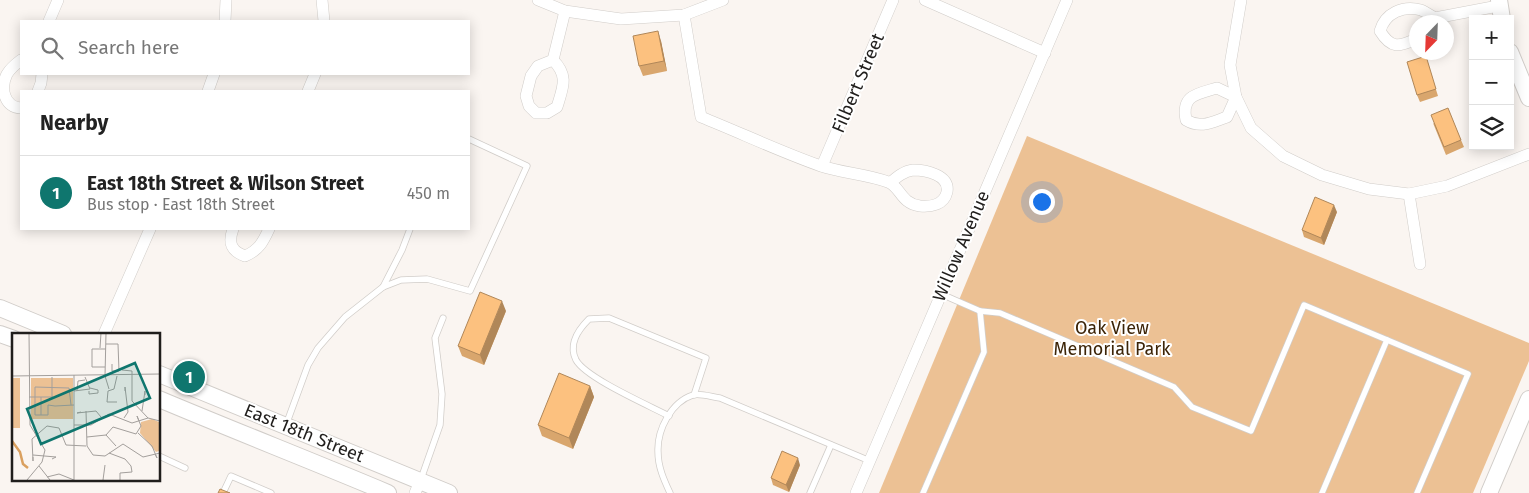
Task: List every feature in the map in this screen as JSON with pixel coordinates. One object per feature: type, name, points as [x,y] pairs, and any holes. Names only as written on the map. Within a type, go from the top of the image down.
[{"type":"main road","points":[[1513,60],[1529,98]]},
{"type":"main road","points":[[0,308],[61,333]]},
{"type":"main road","points":[[0,334],[12,338]]},
{"type":"main road","name":"East 18th Street","points":[[160,374],[286,425],[418,487],[449,493]]},
{"type":"main road","name":"East 18th Street","points":[[160,399],[388,493]]},
{"type":"main road","points":[[1489,493],[1529,399]]},
{"type":"street","points":[[49,20],[58,0]]},
{"type":"street","points":[[225,20],[226,0]]},
{"type":"street","points":[[322,0],[324,20]]},
{"type":"street","points":[[538,0],[565,11],[621,19],[684,15],[723,0]]},
{"type":"street","name":"Filbert Street","points":[[822,166],[893,0]]},
{"type":"street","points":[[926,0],[1044,53]]},
{"type":"street","name":"Willow Avenue","points":[[856,493],[1067,0]]},
{"type":"street","points":[[1241,0],[1230,65],[1236,97],[1251,128],[1283,156],[1322,175],[1369,189],[1409,194],[1447,186],[1529,154]]},
{"type":"street","points":[[1409,41],[1395,45],[1386,42],[1380,32],[1382,22],[1391,14],[1407,8],[1422,10],[1428,15]]},
{"type":"street","points":[[1454,16],[1500,8]]},
{"type":"street","points":[[552,60],[565,11]]},
{"type":"street","points":[[684,15],[701,117],[822,166],[890,183],[906,202],[919,206],[935,206],[943,200],[947,191],[946,183],[941,176],[913,170],[900,175],[890,183]]},
{"type":"street","points":[[552,60],[561,68],[564,83],[557,107],[548,113],[536,113],[529,106],[526,96],[531,76],[538,66],[552,60]]},
{"type":"street","points":[[20,61],[7,74],[4,96],[13,106],[20,108]]},
{"type":"street","points":[[38,90],[42,75]]},
{"type":"street","points":[[208,90],[214,75]]},
{"type":"street","points":[[308,90],[316,75]]},
{"type":"street","points":[[1409,194],[1420,264]]},
{"type":"street","points":[[104,333],[150,230]]},
{"type":"street","points":[[233,230],[230,237],[232,246],[237,253],[246,256],[255,252],[268,230]]},
{"type":"lane","points":[[286,425],[308,365],[318,348],[345,317],[383,287],[401,280],[427,279],[470,291],[527,166],[470,139]]},
{"type":"lane","points":[[383,287],[402,250],[410,230]]},
{"type":"lane","points":[[941,294],[980,312],[1000,313],[1174,387],[1192,407],[1252,431],[1304,305],[1388,340],[1468,374],[1417,493]]},
{"type":"lane","points":[[923,493],[981,362],[984,343],[980,312]]},
{"type":"lane","points":[[418,487],[440,425],[442,394],[435,338],[443,318]]},
{"type":"lane","points":[[669,416],[595,377],[577,361],[573,350],[577,331],[589,319],[609,318],[706,358],[694,394],[676,405],[669,416],[662,426],[658,451],[662,475],[670,493]]},
{"type":"lane","points":[[1322,493],[1388,340]]},
{"type":"lane","points":[[694,394],[720,398],[870,461]]},
{"type":"lane","points":[[810,493],[831,445]]},
{"type":"lane","points":[[160,456],[185,468]]},
{"type":"lane","points":[[223,493],[231,476],[271,493]]},
{"type":"green space","name":"Oak View Memorial Park","points":[[1027,136],[1529,343],[1529,361],[1473,493],[879,493]]},
{"type":"building","points":[[658,31],[664,61],[639,66],[633,36]]},
{"type":"building","points":[[1427,60],[1436,89],[1417,95],[1407,62]]},
{"type":"building","points":[[1448,108],[1461,140],[1444,147],[1431,115]]},
{"type":"building","points":[[1315,197],[1334,205],[1321,238],[1302,230]]},
{"type":"building","points":[[480,292],[502,301],[480,355],[458,346]]},
{"type":"building","points":[[559,373],[590,386],[569,438],[538,425]]},
{"type":"building","points":[[782,451],[798,458],[786,485],[771,478]]},
{"type":"building","points":[[220,489],[230,493],[218,493]]},
{"type":"place","name":"East 18th Street & Wilson Street","points":[[189,377]]}]
